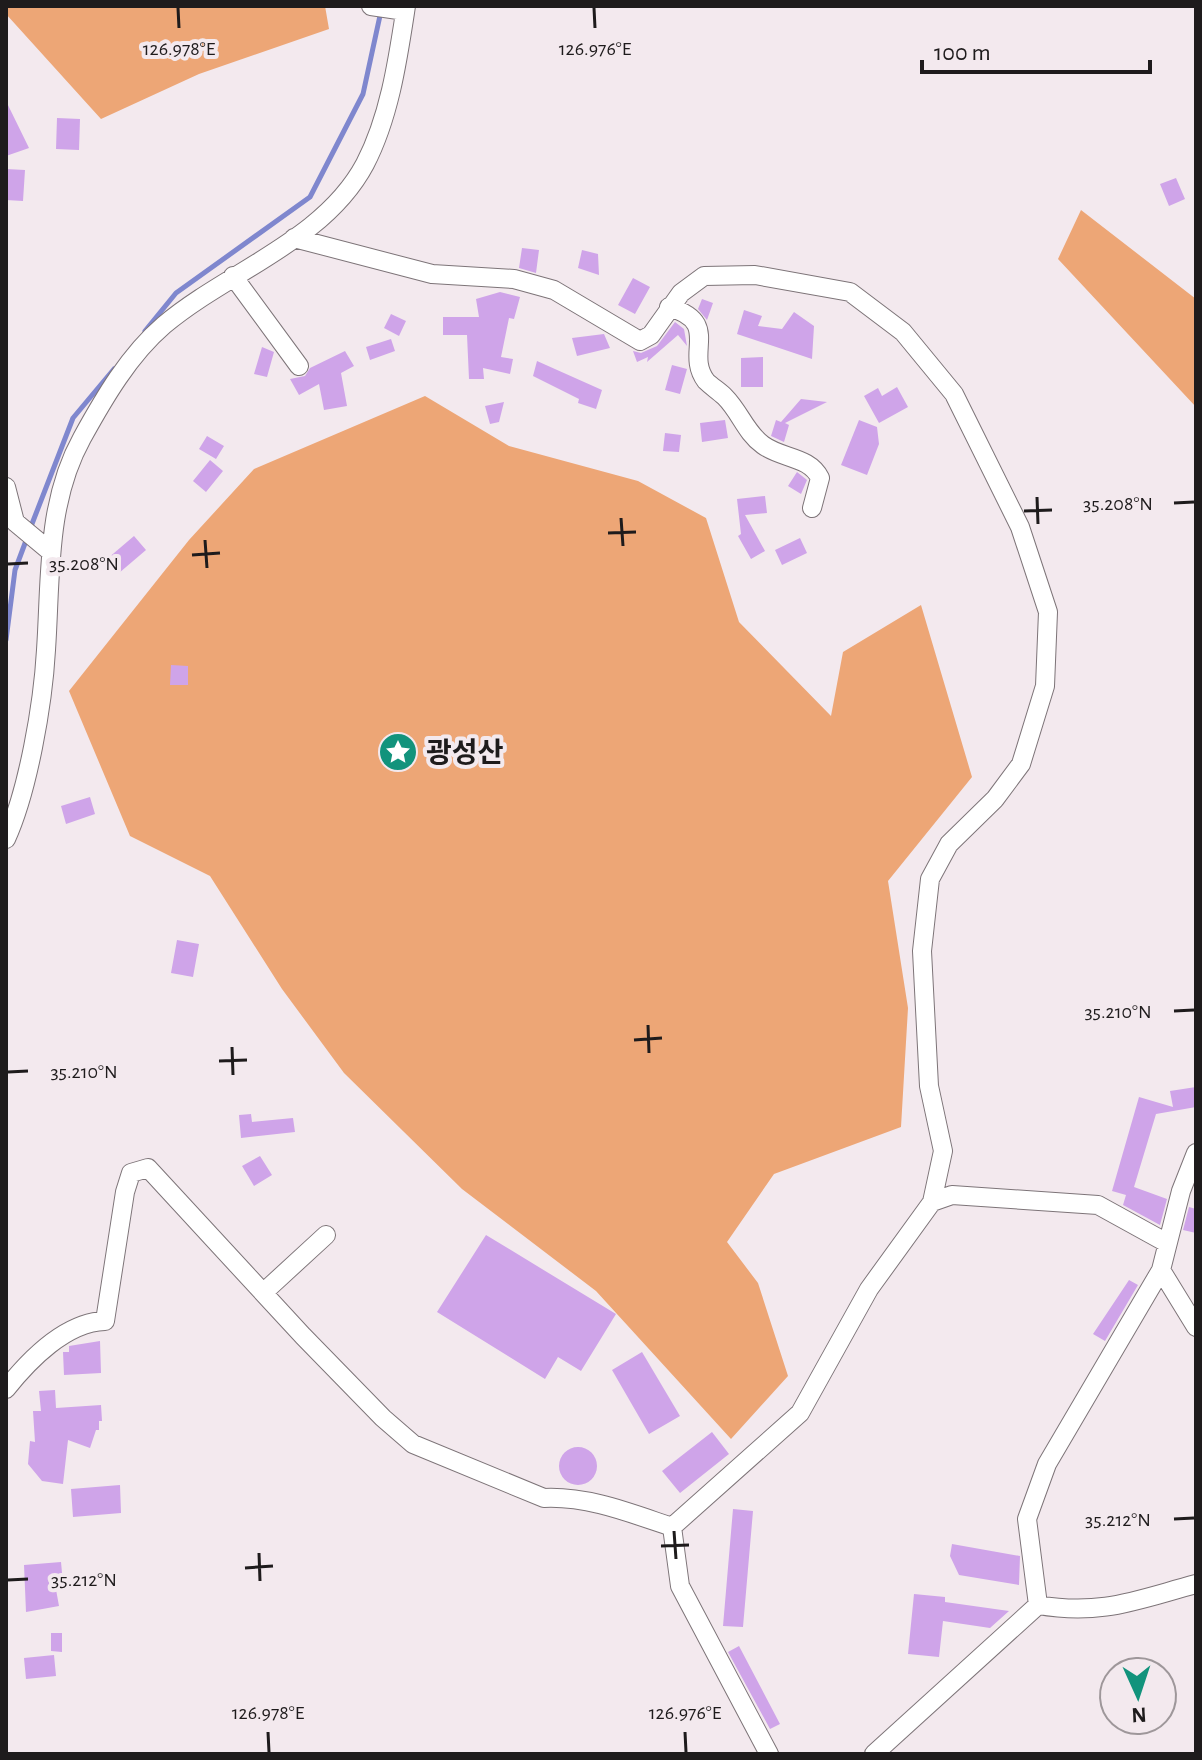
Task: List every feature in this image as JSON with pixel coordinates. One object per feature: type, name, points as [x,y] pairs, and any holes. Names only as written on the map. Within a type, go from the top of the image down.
[{"type":"street","points":[[6,839],[21,806],[46,654],[51,552],[65,469],[122,372],[163,326],[233,276],[294,238],[347,190],[365,163],[402,45],[405,9],[371,6]]},
{"type":"street","points":[[294,238],[432,274],[514,279],[554,290],[640,341],[651,335],[669,307],[704,276],[755,275],[850,292],[903,332],[954,394],[1020,527],[1048,612],[1045,686],[1021,764],[995,799],[949,844],[930,879],[922,951],[929,1086],[943,1151],[932,1202],[869,1289],[800,1413],[672,1527]]},
{"type":"street","points":[[233,276],[299,366]]},
{"type":"street","points":[[669,307],[688,313],[700,329],[699,366],[705,379],[726,398],[745,427],[763,445],[816,469],[820,478],[812,508]]},
{"type":"street","points":[[6,487],[15,522],[51,552]]},
{"type":"street","points":[[1038,1605],[1027,1519],[1047,1464],[1161,1270],[1181,1191],[1196,1153]]},
{"type":"street","points":[[6,1389],[55,1341],[87,1321],[105,1321],[131,1173],[148,1168],[373,1407],[413,1444],[544,1498],[566,1497],[616,1508],[672,1527]]},
{"type":"street","points":[[932,1202],[952,1195],[1098,1205],[1167,1243]]},
{"type":"street","points":[[264,1292],[326,1235]]},
{"type":"street","points":[[1161,1270],[1196,1327]]},
{"type":"street","points":[[672,1527],[680,1586],[769,1754]]},
{"type":"street","points":[[1038,1605],[1077,1612],[1126,1604],[1196,1584]]},
{"type":"street","points":[[874,1754],[1038,1605]]},
{"type":"shaded area","points":[[6,6],[325,6],[329,29],[199,74],[101,119],[6,14]]},
{"type":"shaded area","points":[[1081,210],[1196,299],[1196,407],[1058,259]]},
{"type":"shaded area","points":[[425,396],[509,446],[638,481],[706,518],[739,622],[831,716],[843,652],[921,605],[972,777],[888,881],[908,1008],[901,1127],[774,1174],[727,1242],[758,1283],[788,1376],[731,1439],[596,1291],[462,1189],[344,1073],[282,989],[210,876],[130,836],[69,691],[189,540],[254,469]]},
{"type":"building","points":[[6,101],[29,148],[6,156]]},
{"type":"building","points":[[57,118],[80,119],[79,150],[56,149]]},
{"type":"building","points":[[6,169],[25,170],[23,201],[6,200]]},
{"type":"building","points":[[1176,178],[1185,199],[1169,206],[1160,184]]},
{"type":"building","points":[[522,248],[539,250],[536,273],[519,268]]},
{"type":"building","points":[[582,250],[598,254],[599,275],[578,268]]},
{"type":"building","points":[[633,278],[650,287],[635,314],[618,305]]},
{"type":"building","points":[[500,292],[520,297],[514,319],[509,318],[501,357],[513,359],[510,374],[483,368],[484,379],[469,379],[467,335],[443,335],[443,317],[479,317],[476,299]]},
{"type":"building","points":[[702,299],[713,303],[707,320],[698,309]]},
{"type":"building","points":[[744,310],[762,316],[758,326],[782,329],[794,312],[814,326],[812,359],[737,334]]},
{"type":"building","points":[[391,314],[406,321],[399,336],[384,328]]},
{"type":"building","points":[[675,322],[684,329],[687,346],[678,335],[647,362],[648,357],[637,362],[633,351],[641,353],[657,346]]},
{"type":"building","points":[[604,334],[610,348],[577,356],[572,338]]},
{"type":"building","points":[[391,339],[395,351],[370,360],[366,347]]},
{"type":"building","points":[[262,347],[274,352],[267,377],[254,374]]},
{"type":"building","points":[[345,351],[354,366],[341,373],[347,406],[324,410],[319,384],[299,395],[290,379],[305,376],[310,368]]},
{"type":"building","points":[[763,357],[763,387],[741,387],[741,358]]},
{"type":"building","points":[[537,361],[602,390],[596,409],[578,403],[579,399],[533,376]]},
{"type":"building","points":[[672,365],[687,369],[680,394],[665,390]]},
{"type":"building","points":[[897,387],[908,407],[879,423],[864,396],[878,388],[882,396]]},
{"type":"building","points":[[801,399],[827,402],[785,423],[789,425],[784,442],[771,436],[776,420],[781,422]]},
{"type":"building","points":[[504,402],[499,422],[490,424],[485,406]]},
{"type":"building","points":[[725,420],[728,438],[702,442],[700,423]]},
{"type":"building","points":[[859,420],[877,427],[879,444],[867,475],[841,465]]},
{"type":"building","points":[[665,433],[681,435],[679,452],[663,451]]},
{"type":"building","points":[[207,436],[224,446],[216,459],[199,449]]},
{"type":"building","points":[[210,460],[223,471],[206,492],[193,481]]},
{"type":"building","points":[[797,472],[807,480],[801,494],[788,486]]},
{"type":"building","points":[[765,496],[767,513],[745,515],[765,551],[751,559],[738,536],[741,534],[737,499]]},
{"type":"building","points":[[134,536],[146,550],[119,573],[107,559]]},
{"type":"building","points":[[800,538],[807,553],[782,565],[775,550]]},
{"type":"building","points":[[171,665],[188,666],[188,685],[170,685]]},
{"type":"building","points":[[90,797],[95,814],[66,824],[61,806]]},
{"type":"building","points":[[177,940],[199,944],[193,977],[171,973]]},
{"type":"building","points":[[1196,1087],[1196,1107],[1156,1114],[1134,1187],[1167,1199],[1160,1225],[1123,1205],[1126,1195],[1112,1191],[1139,1097],[1173,1107],[1170,1091]]},
{"type":"building","points":[[251,1114],[252,1122],[293,1118],[295,1132],[241,1138],[239,1115]]},
{"type":"building","points":[[260,1156],[272,1175],[254,1186],[242,1166]]},
{"type":"building","points":[[1189,1207],[1196,1209],[1196,1233],[1183,1230]]},
{"type":"building","points":[[486,1235],[616,1314],[581,1371],[558,1357],[545,1379],[437,1312]]},
{"type":"building","points":[[1129,1280],[1138,1285],[1105,1341],[1093,1334]]},
{"type":"building","points":[[100,1341],[101,1373],[64,1375],[63,1352],[69,1352],[69,1346]]},
{"type":"building","points":[[642,1352],[680,1416],[649,1434],[612,1370]]},
{"type":"building","points":[[55,1390],[56,1408],[101,1405],[102,1421],[99,1421],[99,1430],[96,1430],[90,1448],[68,1440],[63,1484],[42,1481],[28,1464],[30,1441],[35,1442],[33,1411],[41,1411],[39,1391]]},
{"type":"building","points":[[712,1432],[729,1454],[680,1493],[662,1471]]},
{"type":"building","points":[[578,1447],[591,1453],[597,1466],[591,1479],[578,1485],[565,1479],[559,1466],[565,1453]]},
{"type":"building","points":[[120,1485],[121,1513],[73,1517],[71,1489]]},
{"type":"building","points":[[733,1509],[753,1511],[743,1627],[723,1626]]},
{"type":"building","points":[[952,1544],[1020,1556],[1019,1585],[959,1575],[950,1556]]},
{"type":"building","points":[[61,1562],[63,1583],[55,1584],[59,1606],[26,1612],[24,1565]]},
{"type":"building","points":[[914,1594],[945,1597],[945,1602],[1009,1611],[990,1628],[943,1621],[939,1657],[908,1654]]},
{"type":"building","points":[[51,1633],[62,1633],[62,1652],[51,1651]]},
{"type":"building","points":[[739,1646],[780,1724],[770,1729],[728,1652]]},
{"type":"building","points":[[54,1655],[56,1676],[26,1679],[24,1658]]},
{"type":"waterway","points":[[145,331],[176,293],[310,197],[363,94],[381,11]]},
{"type":"waterway","points":[[30,529],[73,418],[114,369]]},
{"type":"waterway","points":[[6,640],[15,570],[27,538]]},
{"type":"place","name":"광성산","points":[[398,752]]}]
